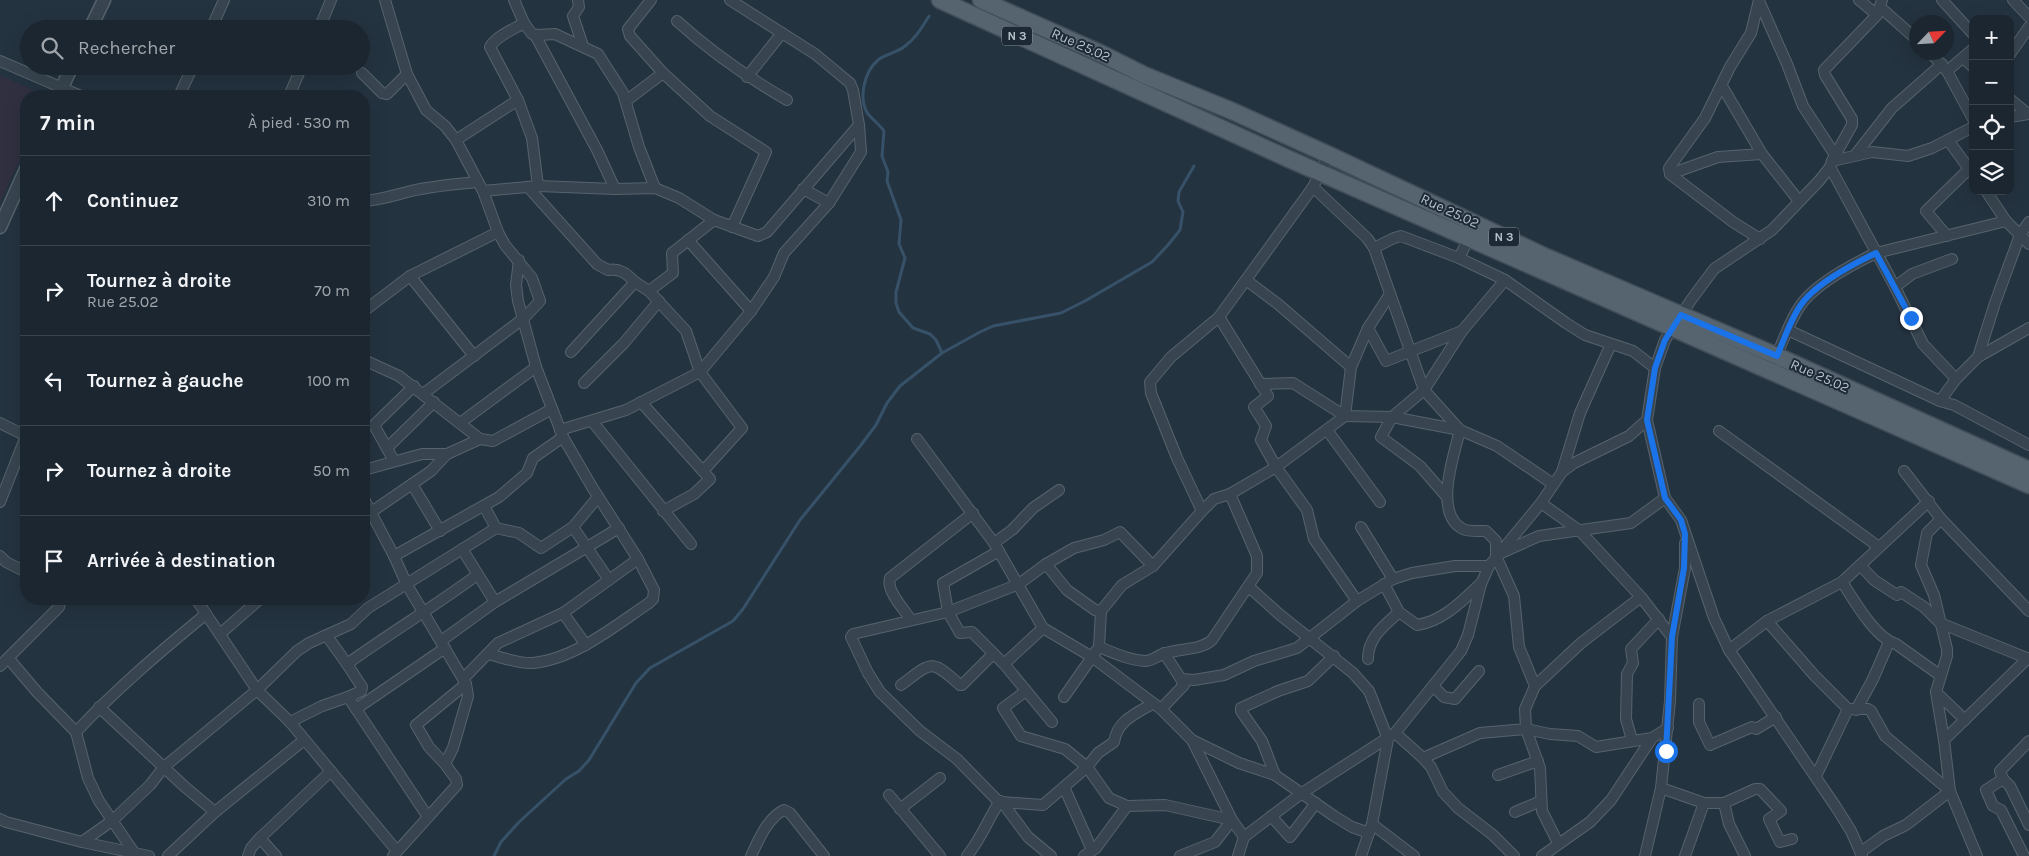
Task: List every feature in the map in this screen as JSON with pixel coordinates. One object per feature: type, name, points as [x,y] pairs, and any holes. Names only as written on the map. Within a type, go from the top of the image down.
[{"type":"main road","name":"N 3","points":[[940,0],[1316,180],[1469,238],[1672,329],[1774,363],[2029,485]]},
{"type":"main road","name":"Rue 25.02","points":[[981,0],[1102,54],[1144,75],[1232,111],[1329,155],[1544,256],[1681,315],[1774,363],[2029,470]]},
{"type":"street","points":[[94,20],[104,0]]},
{"type":"street","points":[[215,20],[224,0]]},
{"type":"street","points":[[323,20],[331,0]]},
{"type":"street","points":[[385,0],[406,74],[426,110],[445,126],[456,140],[480,187],[498,232],[505,245],[519,260],[535,284],[540,301],[524,318],[423,394]]},
{"type":"street","points":[[514,0],[524,23],[529,31],[535,35],[597,150],[615,189]]},
{"type":"street","points":[[578,0],[579,7],[573,16],[583,46]]},
{"type":"street","points":[[651,0],[627,30],[645,54],[710,116],[766,152],[732,227]]},
{"type":"street","points":[[394,556],[499,497],[527,473],[533,458],[562,434],[592,421],[626,410],[700,372],[751,311],[774,277],[784,253],[829,203],[855,164],[861,152],[859,125],[850,83],[815,54],[730,0]]},
{"type":"street","points":[[1858,0],[1880,7],[1909,32]]},
{"type":"street","points":[[1942,0],[1969,30]]},
{"type":"street","points":[[2013,0],[2029,16]]},
{"type":"street","points":[[1759,1],[1751,34],[1730,67],[1705,118],[1669,168],[1670,174],[1733,222],[1760,239]]},
{"type":"street","points":[[1759,1],[1803,106],[1833,161],[1876,253],[1923,344],[1956,379]]},
{"type":"street","points":[[1880,7],[1824,70],[1825,75],[1852,119],[1852,125],[1833,161],[1772,230],[1718,265],[1691,300],[1665,340],[1655,368],[1647,420],[1665,498],[1681,520],[1714,618],[1729,650],[1816,776],[1851,831],[1862,854],[1883,836],[1906,825],[1950,791]]},
{"type":"street","points":[[677,21],[704,46],[747,77],[787,100]]},
{"type":"street","points":[[524,23],[492,43],[490,47],[518,100],[534,146],[533,187],[597,264],[608,270],[615,269],[626,273],[635,282],[649,291],[686,331],[700,372],[742,428],[703,471]]},
{"type":"street","points":[[2014,48],[2029,27]]},
{"type":"street","points":[[747,77],[782,33]]},
{"type":"street","points":[[535,35],[555,34],[598,54],[611,71],[626,101],[639,147],[655,188]]},
{"type":"street","points":[[1856,154],[1892,108],[1944,68],[1969,53]]},
{"type":"street","points":[[1963,58],[1969,63]]},
{"type":"street","points":[[1937,60],[1944,68],[1969,113]]},
{"type":"street","points":[[0,61],[20,71]]},
{"type":"street","points":[[626,101],[663,73]]},
{"type":"street","points":[[364,75],[382,93],[387,94],[406,74]]},
{"type":"street","points":[[27,75],[56,90]]},
{"type":"street","points":[[61,90],[68,75]]},
{"type":"street","points":[[182,90],[189,75]]},
{"type":"street","points":[[294,90],[299,75]]},
{"type":"street","points":[[1722,86],[1762,154],[1799,201]]},
{"type":"street","points":[[456,140],[518,100]]},
{"type":"street","points":[[2014,104],[2022,115]]},
{"type":"street","points":[[370,201],[380,200],[441,185],[615,189],[655,188],[685,201],[714,220],[758,236],[767,232],[859,125]]},
{"type":"street","points":[[1833,161],[1856,154],[1872,152],[1908,156],[1948,140],[1969,129]]},
{"type":"street","points":[[1948,140],[1969,166]]},
{"type":"street","points":[[1670,174],[1718,157],[1762,154]]},
{"type":"street","points":[[1202,511],[1177,458],[1150,386],[1152,378],[1171,357],[1219,317],[1316,180],[1329,155]]},
{"type":"street","points":[[1947,236],[1926,211],[1969,171]]},
{"type":"street","points":[[1316,180],[1374,248],[1424,390],[1460,430]]},
{"type":"street","points":[[0,227],[20,182]]},
{"type":"street","points":[[803,189],[829,203]]},
{"type":"street","points":[[1989,195],[2006,221],[2029,244]]},
{"type":"street","points":[[649,291],[673,273],[672,254],[714,220]]},
{"type":"street","points":[[1774,363],[1799,307],[1811,294],[1845,269],[1876,253],[2006,221]]},
{"type":"street","points":[[1978,356],[2002,281],[2020,235],[2029,222]]},
{"type":"street","points":[[370,306],[410,276],[498,232]]},
{"type":"street","points":[[1374,248],[1401,236],[1458,258],[1506,280],[1585,335],[1638,354],[1655,368]]},
{"type":"street","points":[[1458,258],[1469,238]]},
{"type":"street","points":[[688,240],[751,311]]},
{"type":"street","points":[[1895,287],[1912,274],[1952,259]]},
{"type":"street","points":[[488,654],[533,663],[557,657],[586,645],[653,599],[654,590],[638,559],[598,497],[562,434],[536,367],[516,291],[519,260]]},
{"type":"street","points":[[410,276],[474,356]]},
{"type":"street","points":[[1246,280],[1278,304],[1351,367]]},
{"type":"street","points":[[1446,496],[1420,466],[1381,437],[1392,418],[1424,390],[1462,331],[1506,280]]},
{"type":"street","points":[[571,352],[635,282]]},
{"type":"street","points":[[1064,697],[1099,647],[1101,611],[1122,585],[1144,570],[1154,566],[1214,499],[1230,494],[1276,467],[1346,416],[1351,367],[1368,328],[1390,294]]},
{"type":"street","points":[[584,383],[624,343],[659,301]]},
{"type":"street","points":[[1219,317],[1268,396],[1254,406],[1266,426],[1261,440],[1276,467],[1306,510],[1314,539],[1357,601]]},
{"type":"street","points":[[1368,328],[1385,360],[1444,336],[1462,331]]},
{"type":"street","points":[[1788,330],[1940,401],[1954,405],[2029,445]]},
{"type":"street","points":[[1940,401],[1956,379],[1978,356],[2026,333]]},
{"type":"street","points":[[1562,472],[1580,413],[1611,344]]},
{"type":"street","points":[[370,363],[399,376],[480,439],[490,442],[552,408]]},
{"type":"street","points":[[460,423],[536,367]]},
{"type":"street","points":[[1260,384],[1293,383],[1346,416],[1392,418],[1460,430],[1497,446],[1553,484]]},
{"type":"street","points":[[394,461],[374,425],[414,386]]},
{"type":"street","points":[[387,448],[434,402]]},
{"type":"street","points":[[641,402],[710,480],[694,494],[663,511]]},
{"type":"street","points":[[1238,856],[1244,837],[1302,793],[1391,736],[1461,651],[1468,636],[1481,584],[1489,566],[1541,503],[1562,472],[1574,463],[1629,436],[1647,420]]},
{"type":"street","points":[[592,421],[691,544]]},
{"type":"street","points":[[0,423],[20,433]]},
{"type":"street","points":[[1327,430],[1380,502]]},
{"type":"street","points":[[1460,430],[1446,496],[1448,509],[1454,523],[1463,529],[1486,531],[1496,541],[1496,556],[1514,596],[1518,643],[1535,686]]},
{"type":"street","points":[[1719,431],[1879,547]]},
{"type":"street","points":[[370,513],[431,471],[447,454],[480,439]]},
{"type":"street","points":[[917,439],[973,513],[996,547],[1043,628],[1092,658],[1156,706],[1192,740],[1239,763],[1275,775],[1352,827],[1371,828],[1414,856]]},
{"type":"street","points":[[0,502],[20,451]]},
{"type":"street","points":[[370,468],[422,454],[447,454]]},
{"type":"street","points":[[1904,471],[1941,518],[2029,611]]},
{"type":"street","points":[[412,484],[440,531]]},
{"type":"street","points":[[1052,722],[1004,664],[972,632],[960,633],[948,612],[943,583],[996,547],[1032,508],[1059,490]]},
{"type":"street","points":[[1099,647],[1120,655],[1150,661],[1164,653],[1205,645],[1210,642],[1257,573],[1258,556],[1230,494]]},
{"type":"street","points":[[370,601],[407,585],[496,528],[519,533],[541,548],[573,527],[598,497]]},
{"type":"street","points":[[1496,556],[1539,536],[1631,523],[1665,498]]},
{"type":"street","points":[[1729,650],[1767,621],[1842,582],[1929,501]]},
{"type":"street","points":[[1541,503],[1580,531],[1641,597],[1672,637]]},
{"type":"street","points":[[484,506],[496,528]]},
{"type":"street","points":[[911,620],[889,585],[890,578],[973,513]]},
{"type":"street","points":[[1941,518],[1927,533],[1921,565],[1934,596],[1947,656],[1936,692],[1950,791],[1977,856]]},
{"type":"street","points":[[370,520],[394,556],[407,585],[465,682],[468,696],[453,748],[445,764]]},
{"type":"street","points":[[573,527],[609,580]]},
{"type":"street","points":[[1361,527],[1394,579]]},
{"type":"street","points":[[356,709],[443,644],[495,602],[619,528]]},
{"type":"street","points":[[1051,856],[1028,837],[1001,802],[957,759],[920,731],[880,692],[868,674],[851,637],[853,634],[948,612],[1019,584],[1046,564],[1074,548],[1104,540],[1120,532],[1154,566]]},
{"type":"street","points":[[1645,856],[1662,788],[1668,728],[1672,637],[1684,568],[1685,534]]},
{"type":"street","points":[[462,549],[495,602]]},
{"type":"street","points":[[0,556],[6,562],[20,569]]},
{"type":"street","points":[[200,605],[257,690],[290,722],[395,853],[457,785],[457,781],[445,764],[416,729],[416,725],[465,682],[488,654],[504,639],[563,613],[638,559]]},
{"type":"street","points":[[1046,564],[1067,590],[1095,610],[1101,611]]},
{"type":"street","points":[[1860,565],[1874,580],[1897,595],[1901,592],[1924,607],[1940,624],[2029,659],[1944,740]]},
{"type":"street","points":[[1181,679],[1194,680],[1224,675],[1254,661],[1297,648],[1357,601],[1394,579],[1412,573],[1455,566],[1489,566]]},
{"type":"street","points":[[347,664],[439,603],[477,575]]},
{"type":"street","points":[[1842,582],[1865,618],[1890,642],[1896,644],[1941,676]]},
{"type":"street","points":[[1384,584],[1399,612],[1413,624],[1420,625],[1441,617],[1452,610],[1481,584]]},
{"type":"street","points":[[1249,587],[1279,614],[1334,656],[1367,687],[1391,736],[1423,758],[1431,767],[1443,792],[1458,808],[1493,835],[1514,856]]},
{"type":"street","points":[[1558,843],[1542,811],[1540,768],[1526,730],[1525,709],[1535,686],[1581,642],[1641,597]]},
{"type":"street","points":[[0,666],[59,605]]},
{"type":"street","points":[[220,634],[253,605]]},
{"type":"street","points":[[82,842],[113,820],[150,785],[164,767],[257,690],[296,651],[351,624],[364,605]]},
{"type":"street","points":[[1368,659],[1368,648],[1376,634],[1399,612]]},
{"type":"street","points":[[563,613],[586,645]]},
{"type":"street","points":[[76,732],[99,707],[206,614]]},
{"type":"street","points":[[1632,740],[1626,719],[1627,674],[1633,663],[1631,649],[1659,619]]},
{"type":"street","points":[[1767,621],[1814,675],[1852,710],[1868,709],[1871,711],[1885,736],[1950,791]]},
{"type":"street","points":[[1004,664],[1043,628]]},
{"type":"street","points":[[290,722],[322,706],[361,691],[362,687],[326,636]]},
{"type":"street","points":[[1816,776],[1852,710],[1873,679],[1890,642]]},
{"type":"street","points":[[1001,802],[1043,805],[1087,767],[1098,753],[1114,742],[1116,732],[1124,721],[1156,706],[1184,685],[1164,653]]},
{"type":"street","points":[[901,684],[925,667],[931,665],[940,667],[960,685],[993,654]]},
{"type":"street","points":[[1275,775],[1262,741],[1241,711],[1241,708],[1278,691],[1304,683],[1334,656]]},
{"type":"street","points":[[8,659],[76,732],[88,778],[99,801],[133,851]]},
{"type":"street","points":[[1433,686],[1444,697],[1455,699],[1479,671]]},
{"type":"street","points":[[1026,691],[1003,708],[1021,736],[1065,749],[1087,767],[1109,798],[1127,806],[1165,805],[1232,820]]},
{"type":"street","points":[[1936,692],[1965,720]]},
{"type":"street","points":[[348,697],[428,817]]},
{"type":"street","points":[[1699,704],[1699,722],[1710,745],[1752,727],[1756,729],[1776,717]]},
{"type":"street","points":[[99,707],[184,787],[215,812]]},
{"type":"street","points":[[1542,856],[1590,822],[1611,800],[1652,738],[1668,728]]},
{"type":"street","points":[[1423,758],[1480,733],[1526,730],[1578,736],[1596,747],[1652,738]]},
{"type":"street","points":[[1361,856],[1371,828],[1391,736]]},
{"type":"street","points":[[168,856],[215,812],[304,740]]},
{"type":"street","points":[[1192,740],[1232,820],[1244,837]]},
{"type":"street","points":[[2029,741],[2000,771],[2003,779],[2010,786],[2029,825]]},
{"type":"street","points":[[1498,775],[1538,761]]},
{"type":"street","points":[[248,856],[251,848],[260,838],[331,771]]},
{"type":"street","points":[[900,808],[940,778]]},
{"type":"street","points":[[2003,779],[1986,790],[1993,806],[2001,810],[2024,856]]},
{"type":"street","points":[[1064,787],[1088,853]]},
{"type":"street","points":[[1662,788],[1704,803],[1724,803],[1755,789],[1763,791],[1782,811],[1769,819],[1780,842],[1792,838]]},
{"type":"street","points":[[889,795],[940,856]]},
{"type":"street","points":[[967,856],[982,835],[991,815],[1001,802]]},
{"type":"street","points":[[1515,812],[1542,802]]},
{"type":"street","points":[[1271,816],[1290,836],[1316,803]]},
{"type":"street","points":[[1685,856],[1704,803]]},
{"type":"street","points":[[1724,803],[1729,824],[1745,856]]},
{"type":"street","points":[[1088,853],[1127,806]]},
{"type":"street","points":[[751,856],[761,836],[773,820],[784,810],[790,813],[824,856]]},
{"type":"street","points":[[0,819],[82,842],[150,856]]},
{"type":"street","points":[[1180,856],[1215,842],[1232,820]]},
{"type":"street","points":[[260,838],[276,856]]},
{"type":"shaded area","points":[[0,75],[34,90],[20,90],[20,159],[0,203]]},
{"type":"waterway","points":[[929,16],[909,43],[881,58],[873,65],[866,78],[863,101],[868,114],[884,131],[882,156],[888,172],[887,181],[901,220],[899,244],[905,258],[896,292],[896,303],[899,312],[913,328],[930,334],[936,340],[942,353]]},
{"type":"waterway","points":[[494,856],[501,842],[519,822],[566,779],[579,771],[589,760],[636,683],[650,668],[733,621],[743,609],[800,520],[876,425],[887,403],[900,386],[942,353],[980,332],[993,326],[1061,313],[1152,262],[1180,230],[1183,212],[1178,201],[1179,192],[1194,166]]},
{"type":"route","points":[[1666,751],[1672,637],[1684,568],[1685,534],[1681,520],[1665,498],[1647,420],[1655,368],[1665,340],[1681,315],[1777,356],[1793,319],[1803,302],[1845,269],[1876,253],[1911,318]]}]
